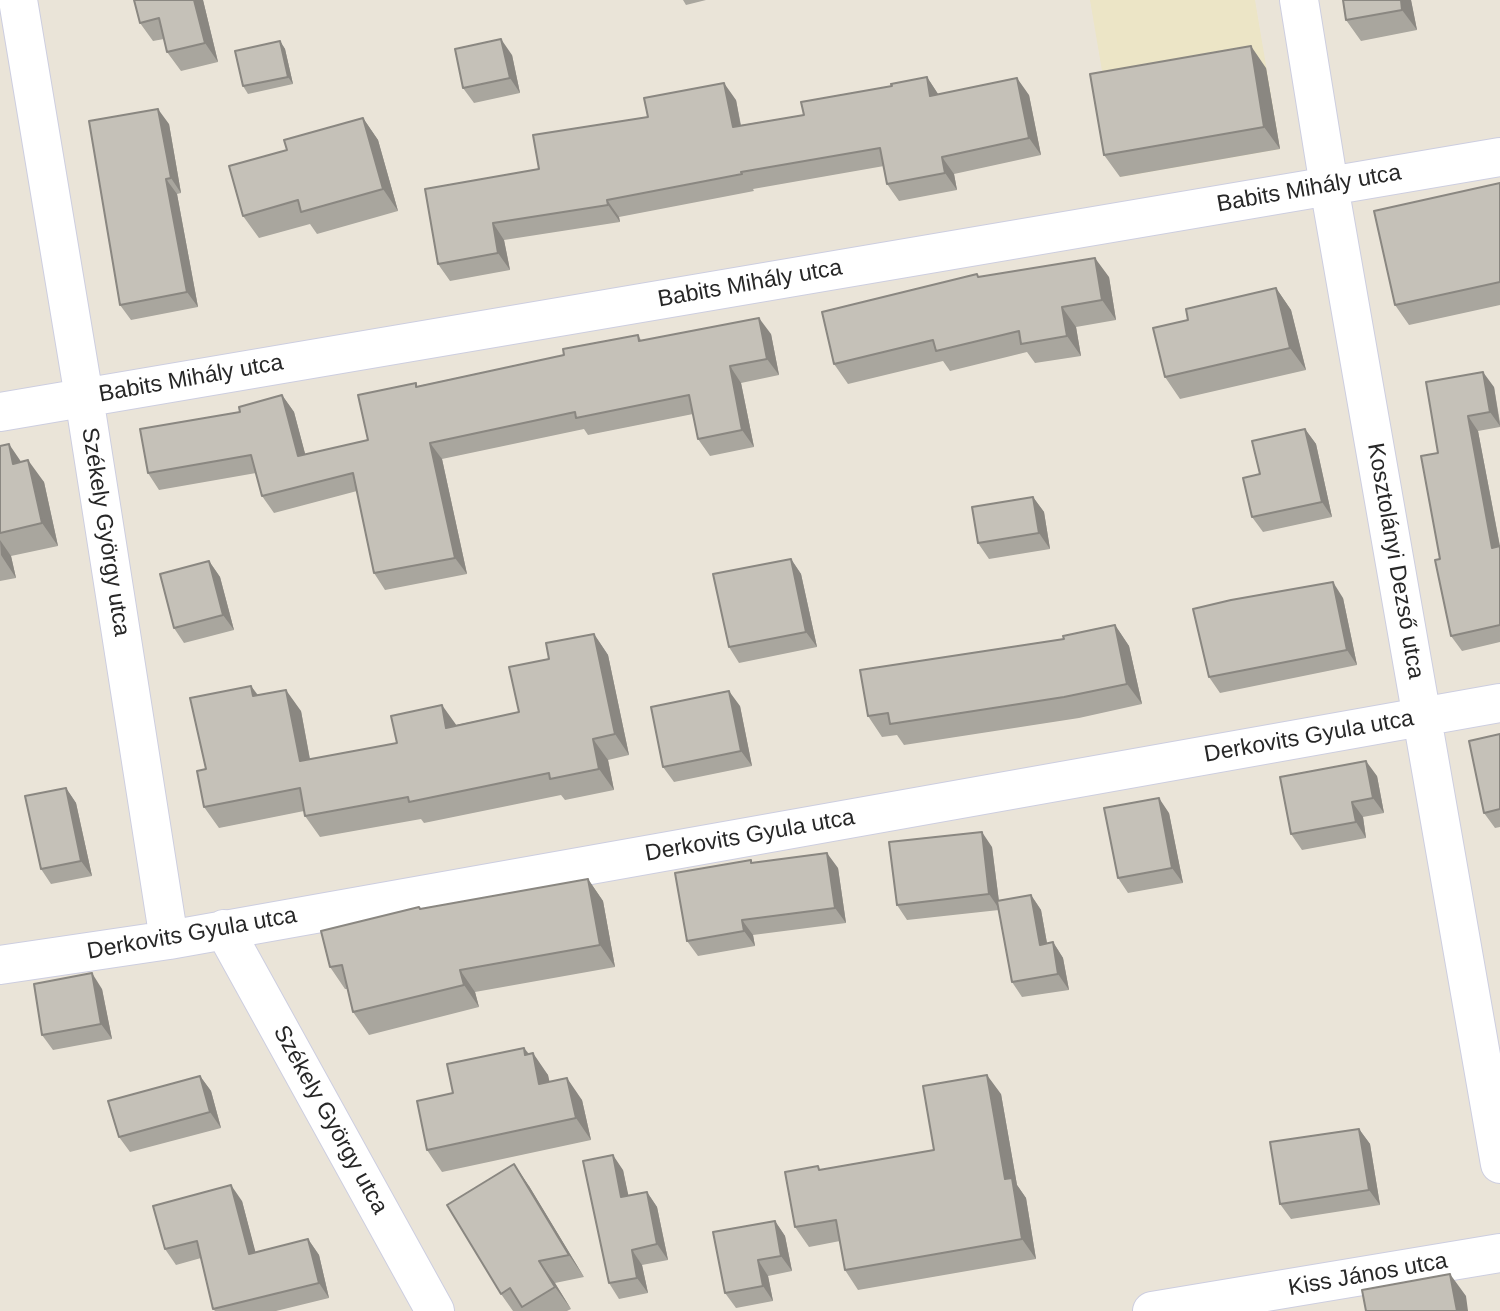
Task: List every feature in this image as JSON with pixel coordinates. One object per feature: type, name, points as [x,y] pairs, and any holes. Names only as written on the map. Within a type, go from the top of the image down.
[{"type":"street","name":"Székely György utca","points":[[18,0],[84,397],[169,940]]},
{"type":"street","name":"Kosztolányi Dezső utca","points":[[1299,0],[1500,1164]]},
{"type":"street","name":"Babits Mihály utca","points":[[0,412],[1500,157]]},
{"type":"street","name":"Derkovits Gyula utca","points":[[0,965],[169,940],[1500,703]]},
{"type":"street","name":"Székely György utca","points":[[224,929],[435,1311]]},
{"type":"street","name":"Kiss János utca","points":[[1152,1311],[1500,1252]]},
{"type":"shaded area","points":[[1090,0],[1255,0],[1280,149],[1120,177]]},
{"type":"building","points":[[134,0],[194,0],[205,43],[167,52],[159,18],[140,23]]},
{"type":"building","points":[[1343,0],[1401,0],[1402,10],[1346,20]]},
{"type":"building","points":[[501,39],[510,78],[463,88],[455,49]]},
{"type":"building","points":[[280,41],[288,77],[243,86],[235,51]]},
{"type":"building","points":[[1251,46],[1264,127],[1104,155],[1090,74]]},
{"type":"building","points":[[927,77],[930,96],[1017,78],[1029,138],[942,157],[945,173],[887,184],[880,148],[741,172],[742,174],[607,200],[608,205],[493,223],[498,253],[438,264],[425,189],[539,169],[533,135],[648,117],[644,98],[724,83],[733,127],[804,115],[801,102]]},
{"type":"building","points":[[158,109],[171,178],[166,179],[187,292],[120,305],[89,121]]},
{"type":"building","points":[[363,118],[383,189],[301,212],[298,200],[243,216],[229,166],[287,150],[284,140]]},
{"type":"building","points":[[1500,183],[1500,282],[1395,305],[1374,211]]},
{"type":"building","points":[[1095,258],[1102,300],[1062,307],[1067,336],[1021,344],[1019,331],[936,351],[933,340],[834,364],[822,312],[977,274],[978,277]]},
{"type":"building","points":[[1276,288],[1290,348],[1165,377],[1153,328],[1188,320],[1186,309]]},
{"type":"building","points":[[759,318],[767,359],[730,366],[742,430],[698,439],[689,395],[576,418],[575,412],[430,443],[455,558],[374,573],[353,473],[262,496],[251,455],[148,473],[140,429],[240,412],[239,407],[282,395],[298,456],[368,440],[358,395],[416,383],[416,387],[564,355],[563,349],[638,335],[639,341]]},
{"type":"building","points":[[1483,372],[1490,412],[1468,416],[1492,548],[1500,546],[1500,625],[1451,636],[1435,560],[1440,559],[1421,456],[1438,453],[1426,382]]},
{"type":"building","points":[[1305,429],[1322,502],[1252,517],[1243,478],[1260,474],[1252,441]]},
{"type":"building","points":[[9,444],[13,464],[28,460],[42,523],[0,533],[0,446]]},
{"type":"building","points":[[1033,497],[1039,533],[978,543],[972,507]]},
{"type":"building","points":[[791,559],[806,632],[729,647],[713,574]]},
{"type":"building","points":[[209,561],[223,615],[174,628],[160,574]]},
{"type":"building","points":[[1333,582],[1347,650],[1209,677],[1193,609]]},
{"type":"building","points":[[1115,625],[1127,684],[1064,697],[890,724],[888,713],[868,716],[860,670],[1064,639],[1063,636]]},
{"type":"building","points":[[594,634],[615,734],[593,739],[599,769],[550,779],[549,773],[409,802],[408,797],[305,816],[300,788],[204,807],[197,771],[206,769],[190,698],[251,686],[253,696],[286,690],[300,761],[397,743],[391,716],[442,705],[446,728],[519,712],[509,667],[549,659],[546,643]]},
{"type":"building","points":[[729,691],[741,751],[663,767],[651,707]]},
{"type":"building","points":[[1500,734],[1500,809],[1484,813],[1469,741]]},
{"type":"building","points":[[1366,761],[1373,798],[1352,802],[1356,822],[1291,834],[1280,777]]},
{"type":"building","points":[[66,788],[81,861],[41,869],[25,796]]},
{"type":"building","points":[[1159,798],[1172,868],[1118,878],[1104,808]]},
{"type":"building","points":[[982,832],[989,894],[897,905],[889,842]]},
{"type":"building","points":[[827,853],[835,908],[742,920],[744,931],[687,941],[675,873],[751,860],[751,863]]},
{"type":"building","points":[[588,879],[600,945],[460,970],[464,985],[353,1012],[342,965],[330,967],[321,931],[419,907],[420,909]]},
{"type":"building","points":[[1031,895],[1040,945],[1053,942],[1058,974],[1012,982],[997,901]]},
{"type":"building","points":[[92,973],[101,1024],[42,1035],[34,984]]},
{"type":"building","points":[[524,1048],[525,1055],[533,1053],[539,1084],[567,1078],[576,1118],[427,1150],[417,1101],[453,1093],[447,1064]]},
{"type":"building","points":[[987,1075],[1005,1179],[1012,1178],[1022,1239],[845,1270],[836,1220],[795,1227],[785,1172],[818,1166],[819,1170],[934,1150],[923,1086]]},
{"type":"building","points":[[200,1076],[210,1112],[119,1137],[108,1101]]},
{"type":"building","points":[[1359,1129],[1369,1190],[1280,1204],[1270,1142]]},
{"type":"building","points":[[613,1155],[621,1197],[647,1192],[657,1244],[632,1250],[637,1278],[609,1283],[583,1161]]},
{"type":"building","points":[[514,1164],[569,1255],[539,1261],[555,1287],[522,1307],[510,1288],[501,1294],[447,1205]]},
{"type":"building","points":[[231,1185],[249,1254],[308,1239],[319,1283],[213,1309],[197,1241],[165,1249],[153,1206]]},
{"type":"building","points":[[775,1221],[781,1256],[758,1260],[763,1286],[725,1293],[713,1232]]},
{"type":"building","points":[[1450,1274],[1457,1311],[1366,1311],[1362,1290]]}]
